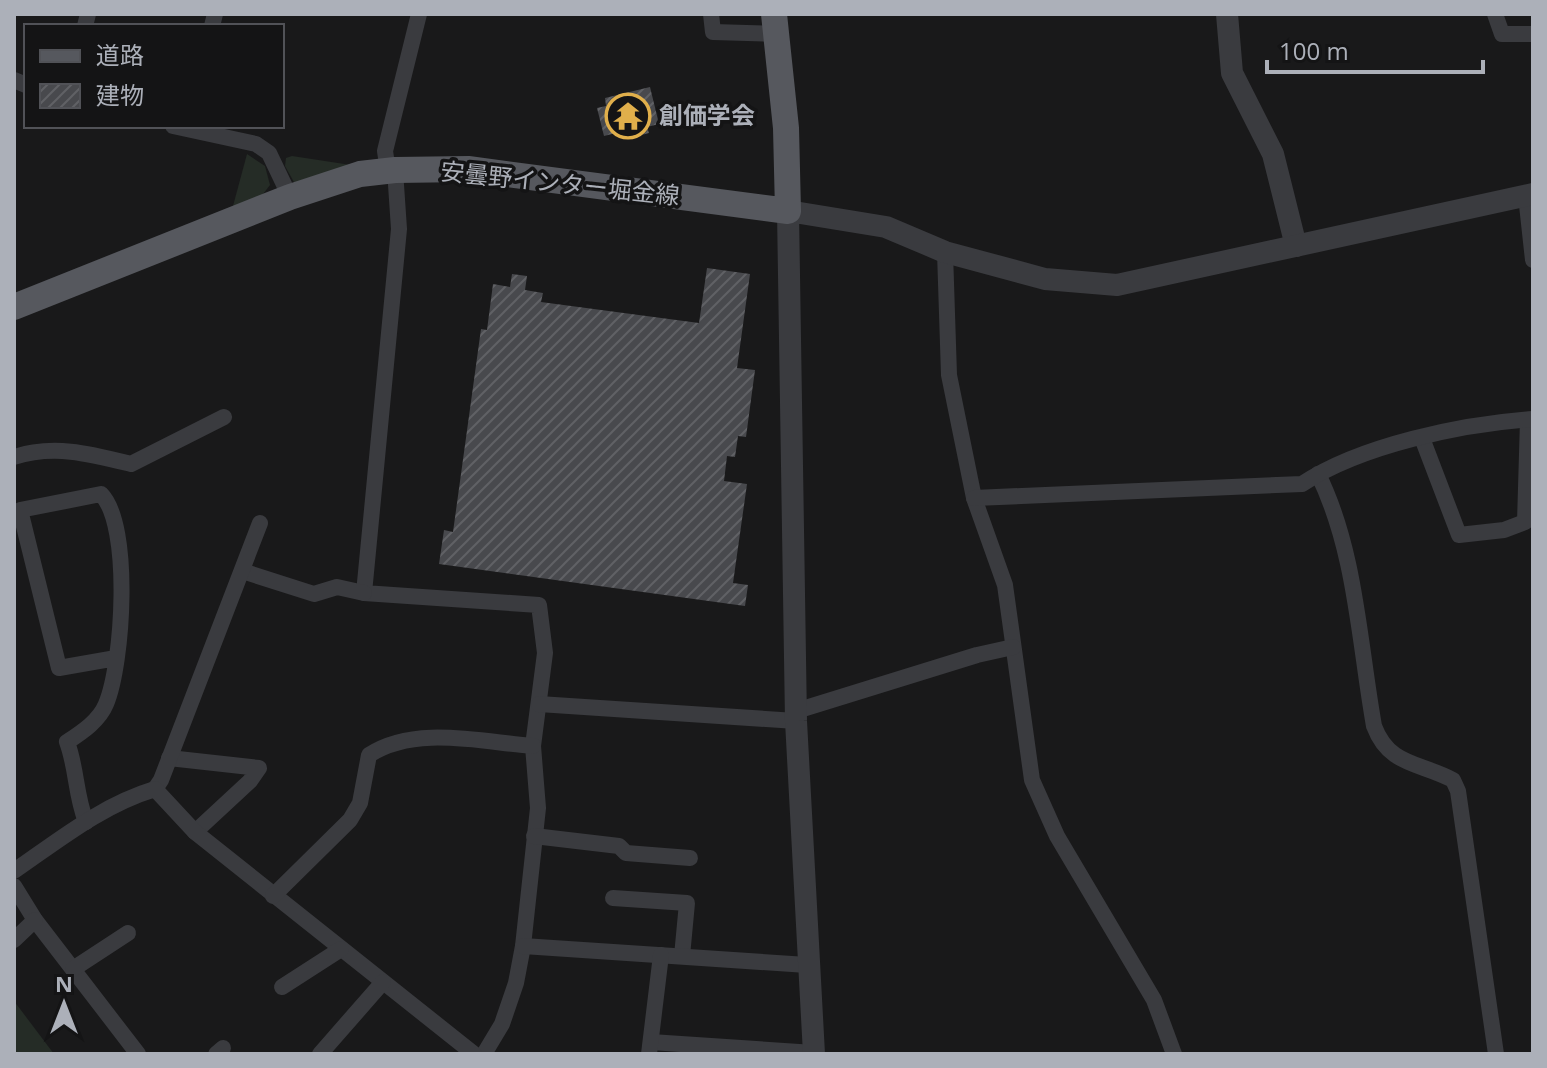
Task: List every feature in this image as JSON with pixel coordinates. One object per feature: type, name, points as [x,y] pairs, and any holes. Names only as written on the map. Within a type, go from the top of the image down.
[{"type":"main road","points":[[776,24],[786,128],[788,211]]},
{"type":"main road","name":"安曇野インター堀金線","points":[[14,307],[290,197],[360,174],[391,170],[468,169],[788,211]]},
{"type":"street","points":[[364,593],[399,229],[391,170],[385,151],[419,14]]},
{"type":"street","points":[[711,14],[713,32],[776,24]]},
{"type":"street","points":[[1227,14],[1232,73],[1273,154],[1296,246]]},
{"type":"street","points":[[1495,14],[1502,34],[1533,34]]},
{"type":"street","points":[[189,128],[256,144],[269,153],[290,197]]},
{"type":"street","points":[[661,955],[650,1048],[814,1053],[796,716],[788,211],[886,227],[945,252],[1045,279],[1117,285],[1530,195],[1533,260]]},
{"type":"street","points":[[945,252],[949,375],[974,498],[1005,585],[1032,780],[1057,836],[1154,1000],[1174,1054]]},
{"type":"street","points":[[14,457],[33,450],[73,450],[131,464],[224,417]]},
{"type":"street","points":[[974,498],[1302,484],[1318,474],[1422,438],[1530,420],[1525,522],[1504,530],[1459,535],[1422,438]]},
{"type":"street","points":[[1318,474],[1328,494],[1352,577],[1355,617],[1374,726],[1380,742],[1389,753],[1453,780],[1458,791],[1496,1054]]},
{"type":"street","points":[[86,822],[75,793],[74,760],[67,742],[90,726],[105,707],[116,658],[120,545],[110,503],[101,494],[20,510],[59,668],[116,658]]},
{"type":"street","points":[[14,871],[86,822],[130,797],[155,789],[260,523]]},
{"type":"street","points":[[242,571],[314,594],[337,587],[364,593],[539,605],[545,653],[533,746],[538,808],[523,946],[516,983],[502,1024],[484,1054]]},
{"type":"street","points":[[539,704],[796,716],[977,655],[1013,647]]},
{"type":"street","points":[[273,896],[350,820],[360,803],[369,755],[386,744],[417,737],[533,746]]},
{"type":"street","points":[[169,758],[259,768],[250,781],[195,832]]},
{"type":"street","points":[[155,789],[195,832],[474,1054]]},
{"type":"street","points":[[534,836],[619,846],[626,853],[690,858]]},
{"type":"street","points":[[14,886],[35,920],[138,1054]]},
{"type":"street","points":[[613,898],[687,903],[682,956]]},
{"type":"street","points":[[14,940],[35,920]]},
{"type":"street","points":[[73,969],[128,933]]},
{"type":"street","points":[[523,946],[807,965]]},
{"type":"street","points":[[282,987],[341,949]]},
{"type":"street","points":[[320,1054],[383,982]]},
{"type":"shaded area","points":[[247,154],[265,166],[270,185],[260,198],[233,206]]},
{"type":"shaded area","points":[[292,156],[351,165],[295,184],[285,166],[286,158]]},
{"type":"shaded area","points":[[14,1001],[54,1054],[14,1054]]},
{"type":"building","name":"創価学会","points":[[650,87],[659,124],[647,127],[649,133],[626,139],[624,131],[604,136],[597,108],[606,106],[605,98]]},
{"type":"building","points":[[707,268],[750,274],[737,368],[755,370],[746,437],[738,436],[735,457],[727,456],[724,481],[747,484],[733,583],[748,585],[745,606],[439,564],[444,530],[453,532],[481,329],[487,330],[493,284],[510,287],[512,274],[527,276],[525,290],[543,293],[541,302],[699,323]]},
{"type":"place","name":"創価学会","points":[[628,116]]}]
